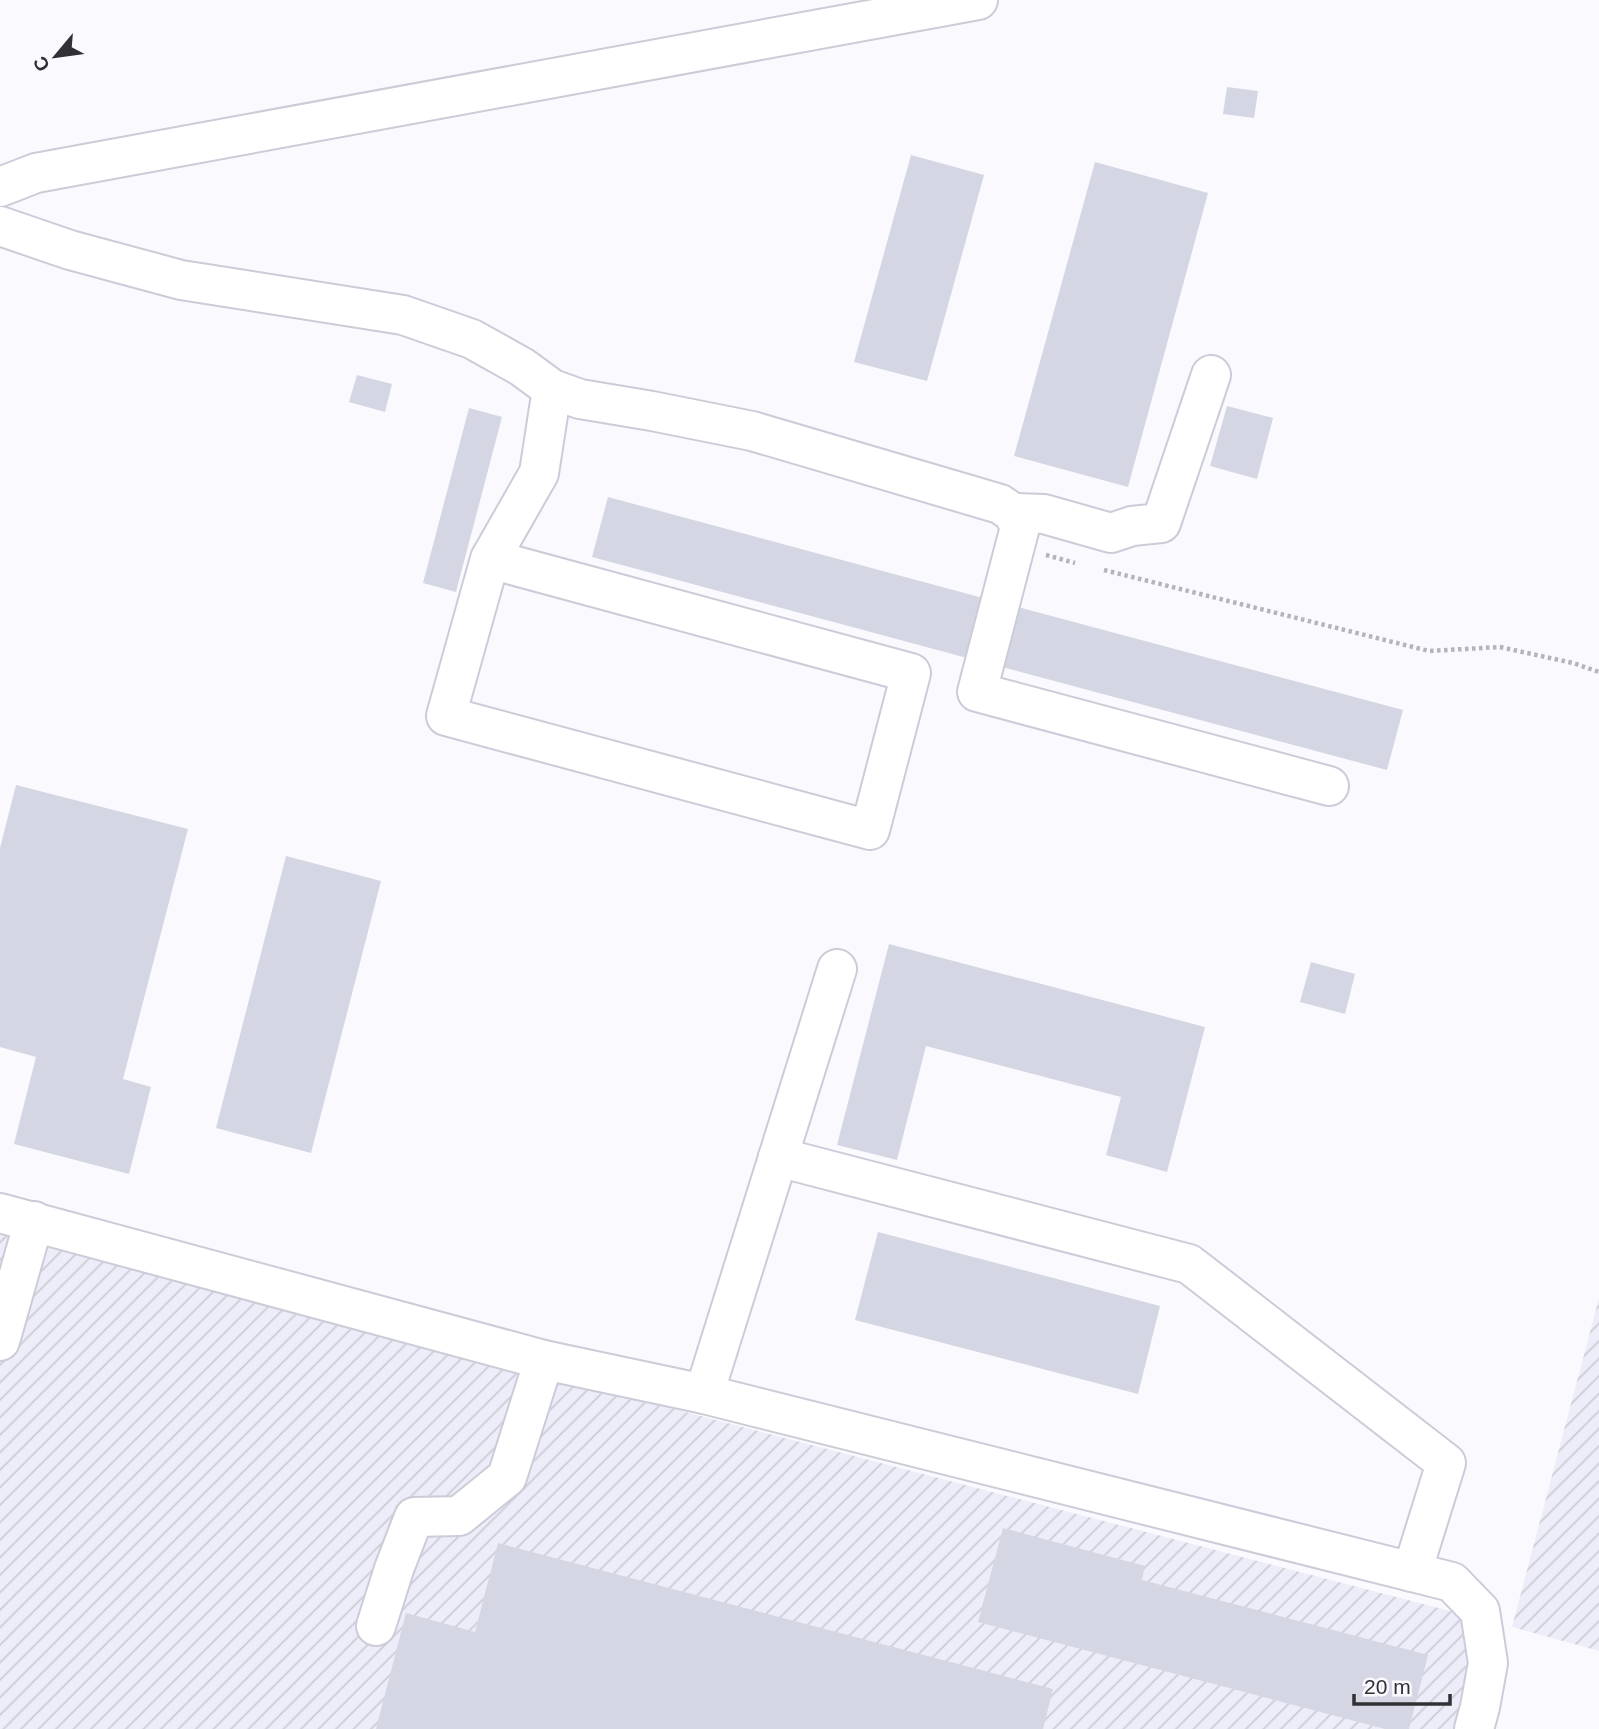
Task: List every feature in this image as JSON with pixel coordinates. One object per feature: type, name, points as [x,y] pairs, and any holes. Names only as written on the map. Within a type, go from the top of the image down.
[{"type":"street","points":[[0,187],[36,173],[978,0]]},
{"type":"street","points":[[0,226],[70,250],[181,280],[403,315],[472,339],[522,367],[552,389],[580,399],[752,431],[1000,504],[1016,529],[976,692],[1329,786]]},
{"type":"street","points":[[1016,529],[1044,514],[1111,533],[1132,526],[1161,523],[1211,375]]},
{"type":"street","points":[[490,559],[911,673],[870,830],[446,716],[490,559],[539,473],[552,389]]},
{"type":"street","points":[[704,1394],[837,969]]},
{"type":"street","points":[[778,1157],[1189,1265],[1446,1463],[1412,1572]]},
{"type":"street","points":[[0,1341],[17,1217],[544,1360],[704,1394],[1412,1572],[1452,1583],[1480,1611],[1488,1663],[1474,1729]]},
{"type":"street","points":[[376,1626],[414,1517],[459,1516],[507,1477],[544,1360]]},
{"type":"path","points":[[1016,529],[1082,564]]},
{"type":"path","points":[[1096,568],[1429,650],[1500,647],[1573,663],[1599,672]]},
{"type":"shaded area","points":[[0,1234],[1454,1612],[1469,1632],[1473,1664],[1456,1729],[0,1729]]},
{"type":"shaded area","points":[[1599,1298],[1599,1651],[1512,1627]]},
{"type":"building","points":[[1227,87],[1258,91],[1254,118],[1223,114]]},
{"type":"building","points":[[911,155],[984,175],[927,381],[854,362]]},
{"type":"building","points":[[1095,162],[1208,193],[1128,487],[1014,456]]},
{"type":"building","points":[[357,375],[392,384],[385,412],[349,402]]},
{"type":"building","points":[[1227,406],[1273,418],[1257,479],[1210,466]]},
{"type":"building","points":[[469,408],[502,417],[456,592],[423,583]]},
{"type":"building","points":[[608,497],[983,598],[967,658],[592,557]]},
{"type":"building","points":[[1018,607],[1403,710],[1387,770],[1002,667]]},
{"type":"building","points":[[16,785],[188,829],[123,1079],[151,1087],[129,1174],[14,1144],[36,1057],[0,1047],[0,848]]},
{"type":"building","points":[[286,856],[381,881],[311,1153],[216,1128]]},
{"type":"building","points":[[889,944],[1205,1027],[1167,1172],[1106,1155],[1121,1097],[926,1046],[897,1160],[837,1145]]},
{"type":"building","points":[[1311,962],[1355,974],[1345,1014],[1300,1002]]},
{"type":"building","points":[[878,1232],[1160,1306],[1138,1394],[855,1320]]},
{"type":"building","points":[[1003,1528],[1145,1566],[1142,1580],[1428,1655],[1409,1729],[1385,1729],[978,1622]]},
{"type":"building","points":[[498,1543],[1053,1689],[1043,1729],[376,1729],[406,1613],[475,1632]]}]
